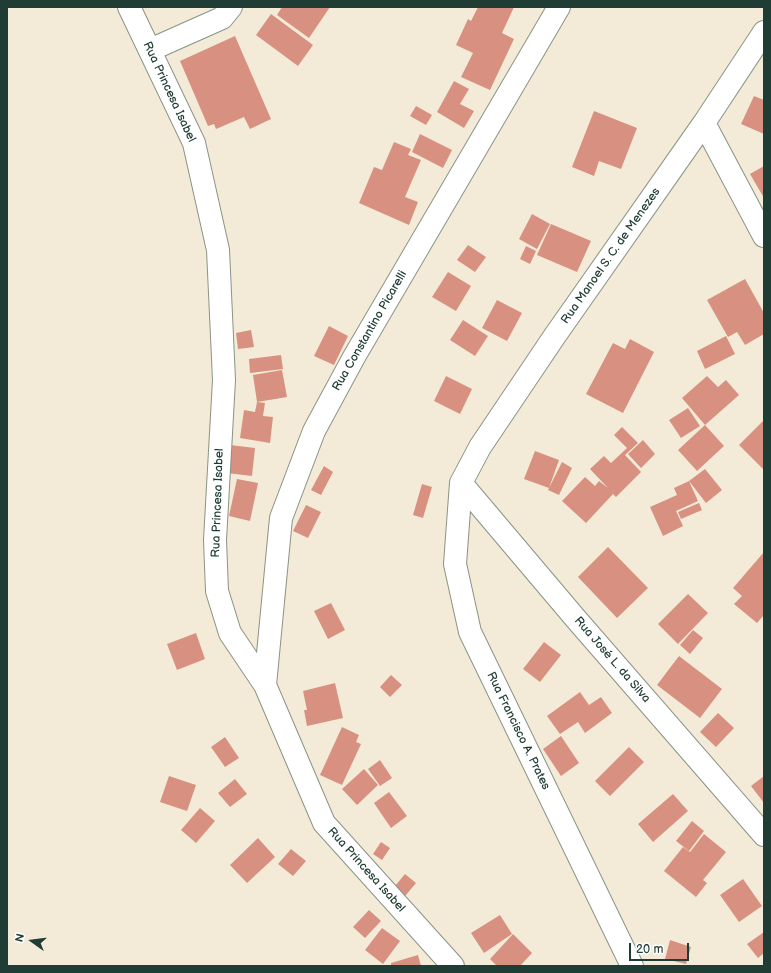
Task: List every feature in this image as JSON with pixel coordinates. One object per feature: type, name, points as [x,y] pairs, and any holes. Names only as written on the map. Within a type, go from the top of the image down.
[{"type":"street","name":"Rua Princesa Isabel","points":[[129,7],[194,143],[218,250],[224,380],[215,540],[218,590],[230,633],[265,685],[324,823],[453,966]]},
{"type":"street","points":[[150,50],[222,18],[231,7]]},
{"type":"street","name":"Rua Constantino Picarelli","points":[[265,685],[281,518],[314,431],[354,357],[559,7]]},
{"type":"street","name":"Rua Manoel S. C. de Menezes","points":[[461,483],[480,447],[704,123],[764,32]]},
{"type":"street","points":[[704,123],[764,236]]},
{"type":"street","name":"Rua José L. da Silva","points":[[461,483],[576,619],[764,836]]},
{"type":"street","name":"Rua Francisco A. Prates","points":[[461,483],[455,564],[470,632],[632,966]]},
{"type":"building","points":[[282,7],[330,7],[309,38],[277,15]]},
{"type":"building","points":[[478,7],[514,7],[502,33],[514,39],[490,90],[461,77],[473,53],[456,45],[468,19],[471,21]]},
{"type":"building","points":[[271,14],[313,45],[298,66],[256,35]]},
{"type":"building","points":[[235,36],[271,119],[250,129],[244,117],[216,129],[214,124],[208,126],[180,61]]},
{"type":"building","points":[[454,81],[469,89],[460,104],[474,111],[464,128],[437,112]]},
{"type":"building","points":[[754,96],[764,100],[764,134],[741,124]]},
{"type":"building","points":[[416,106],[432,115],[426,125],[410,116]]},
{"type":"building","points":[[594,111],[637,128],[621,169],[599,161],[594,176],[572,167]]},
{"type":"building","points":[[420,134],[452,150],[443,168],[412,152]]},
{"type":"building","points":[[394,142],[411,149],[408,155],[421,160],[405,197],[418,202],[409,225],[359,203],[374,167],[382,170]]},
{"type":"building","points":[[764,166],[764,198],[750,174]]},
{"type":"building","points":[[532,214],[550,224],[537,249],[519,239]]},
{"type":"building","points":[[551,224],[591,241],[577,272],[537,255]]},
{"type":"building","points":[[468,245],[486,257],[475,272],[457,260]]},
{"type":"building","points":[[526,246],[536,251],[530,264],[520,259]]},
{"type":"building","points":[[448,272],[471,286],[456,311],[432,297]]},
{"type":"building","points":[[745,279],[764,313],[764,334],[745,345],[737,332],[728,337],[707,300]]},
{"type":"building","points":[[497,300],[522,313],[507,341],[482,328]]},
{"type":"building","points":[[463,320],[488,336],[475,356],[450,340]]},
{"type":"building","points":[[329,326],[348,336],[334,365],[314,356]]},
{"type":"building","points":[[251,330],[254,347],[238,349],[236,333]]},
{"type":"building","points":[[726,336],[735,354],[705,369],[697,351]]},
{"type":"building","points":[[630,339],[654,352],[623,413],[586,394],[613,343],[625,349]]},
{"type":"building","points":[[281,355],[283,369],[250,373],[249,359]]},
{"type":"building","points":[[282,370],[287,397],[257,402],[253,375]]},
{"type":"building","points":[[446,376],[472,389],[460,414],[434,401]]},
{"type":"building","points":[[707,376],[718,387],[726,380],[739,395],[705,425],[682,398]]},
{"type":"building","points":[[257,402],[265,403],[263,416],[273,417],[270,443],[240,438],[244,410],[255,412]]},
{"type":"building","points":[[688,408],[700,426],[681,438],[669,420]]},
{"type":"building","points":[[764,420],[764,470],[739,445]]},
{"type":"building","points":[[705,425],[724,446],[697,471],[678,450]]},
{"type":"building","points":[[622,427],[638,443],[625,455],[641,472],[616,497],[613,494],[586,523],[562,501],[585,477],[595,486],[599,481],[608,488],[590,469],[604,456],[611,463],[627,448],[614,435]]},
{"type":"building","points":[[643,440],[655,454],[641,468],[628,454]]},
{"type":"building","points":[[230,445],[255,448],[252,476],[227,473]]},
{"type":"building","points":[[535,451],[559,460],[549,488],[524,479]]},
{"type":"building","points":[[562,462],[572,468],[559,495],[548,490]]},
{"type":"building","points":[[324,466],[333,472],[321,495],[311,490]]},
{"type":"building","points":[[705,469],[722,490],[706,503],[689,481]]},
{"type":"building","points":[[237,479],[258,483],[250,521],[229,516]]},
{"type":"building","points":[[689,481],[698,501],[676,511],[683,526],[663,536],[650,507],[677,495],[674,488]]},
{"type":"building","points":[[422,484],[432,487],[423,518],[413,515]]},
{"type":"building","points":[[699,503],[702,510],[681,519],[678,512]]},
{"type":"building","points":[[306,505],[321,512],[308,538],[293,531]]},
{"type":"building","points":[[608,547],[648,588],[617,618],[578,577]]},
{"type":"building","points":[[764,552],[764,615],[757,623],[734,604],[742,596],[733,588]]},
{"type":"building","points":[[688,594],[708,613],[678,644],[658,624]]},
{"type":"building","points":[[331,603],[345,630],[328,639],[314,611]]},
{"type":"building","points":[[693,630],[703,638],[690,654],[680,645]]},
{"type":"building","points":[[196,633],[205,659],[177,670],[167,644]]},
{"type":"building","points":[[544,642],[561,655],[540,682],[523,669]]},
{"type":"building","points":[[679,656],[722,689],[700,718],[657,685]]},
{"type":"building","points":[[391,675],[402,685],[390,697],[380,687]]},
{"type":"building","points":[[335,683],[343,718],[307,726],[304,710],[307,710],[303,691]]},
{"type":"building","points":[[580,692],[589,705],[601,697],[612,713],[585,733],[578,722],[560,734],[547,716]]},
{"type":"building","points":[[718,713],[734,728],[716,747],[700,732]]},
{"type":"building","points":[[342,727],[359,735],[356,742],[361,744],[342,785],[320,775]]},
{"type":"building","points":[[561,736],[579,763],[561,776],[543,749]]},
{"type":"building","points":[[225,737],[239,758],[225,767],[211,747]]},
{"type":"building","points":[[629,747],[644,762],[610,796],[595,781]]},
{"type":"building","points":[[380,760],[392,778],[380,786],[368,769]]},
{"type":"building","points":[[364,769],[378,785],[357,805],[342,789]]},
{"type":"building","points":[[169,776],[196,785],[187,811],[160,802]]},
{"type":"building","points":[[764,776],[764,803],[751,786]]},
{"type":"building","points":[[235,779],[247,794],[230,807],[218,793]]},
{"type":"building","points":[[389,792],[407,816],[391,828],[374,803]]},
{"type":"building","points":[[673,794],[688,811],[653,842],[638,824]]},
{"type":"building","points":[[200,808],[215,821],[196,843],[181,830]]},
{"type":"building","points":[[692,821],[704,831],[689,851],[676,841]]},
{"type":"building","points":[[704,834],[726,852],[703,880],[707,883],[696,897],[664,871],[683,847],[690,852]]},
{"type":"building","points":[[258,838],[275,857],[247,883],[230,865]]},
{"type":"building","points":[[381,842],[390,848],[382,860],[373,854]]},
{"type":"building","points":[[291,849],[306,861],[293,876],[278,864]]},
{"type":"building","points":[[405,874],[416,883],[401,901],[390,892]]},
{"type":"building","points":[[743,879],[762,906],[739,922],[720,895]]},
{"type":"building","points":[[369,910],[381,921],[365,938],[353,927]]},
{"type":"building","points":[[500,915],[512,934],[484,953],[471,933]]},
{"type":"building","points":[[382,928],[400,941],[383,964],[365,950]]},
{"type":"building","points":[[764,932],[764,953],[758,958],[747,944]]},
{"type":"building","points":[[513,934],[532,953],[520,966],[497,966],[490,959]]},
{"type":"building","points":[[670,940],[691,947],[686,964],[665,959]]},
{"type":"building","points":[[418,955],[421,966],[391,966],[391,963]]}]
